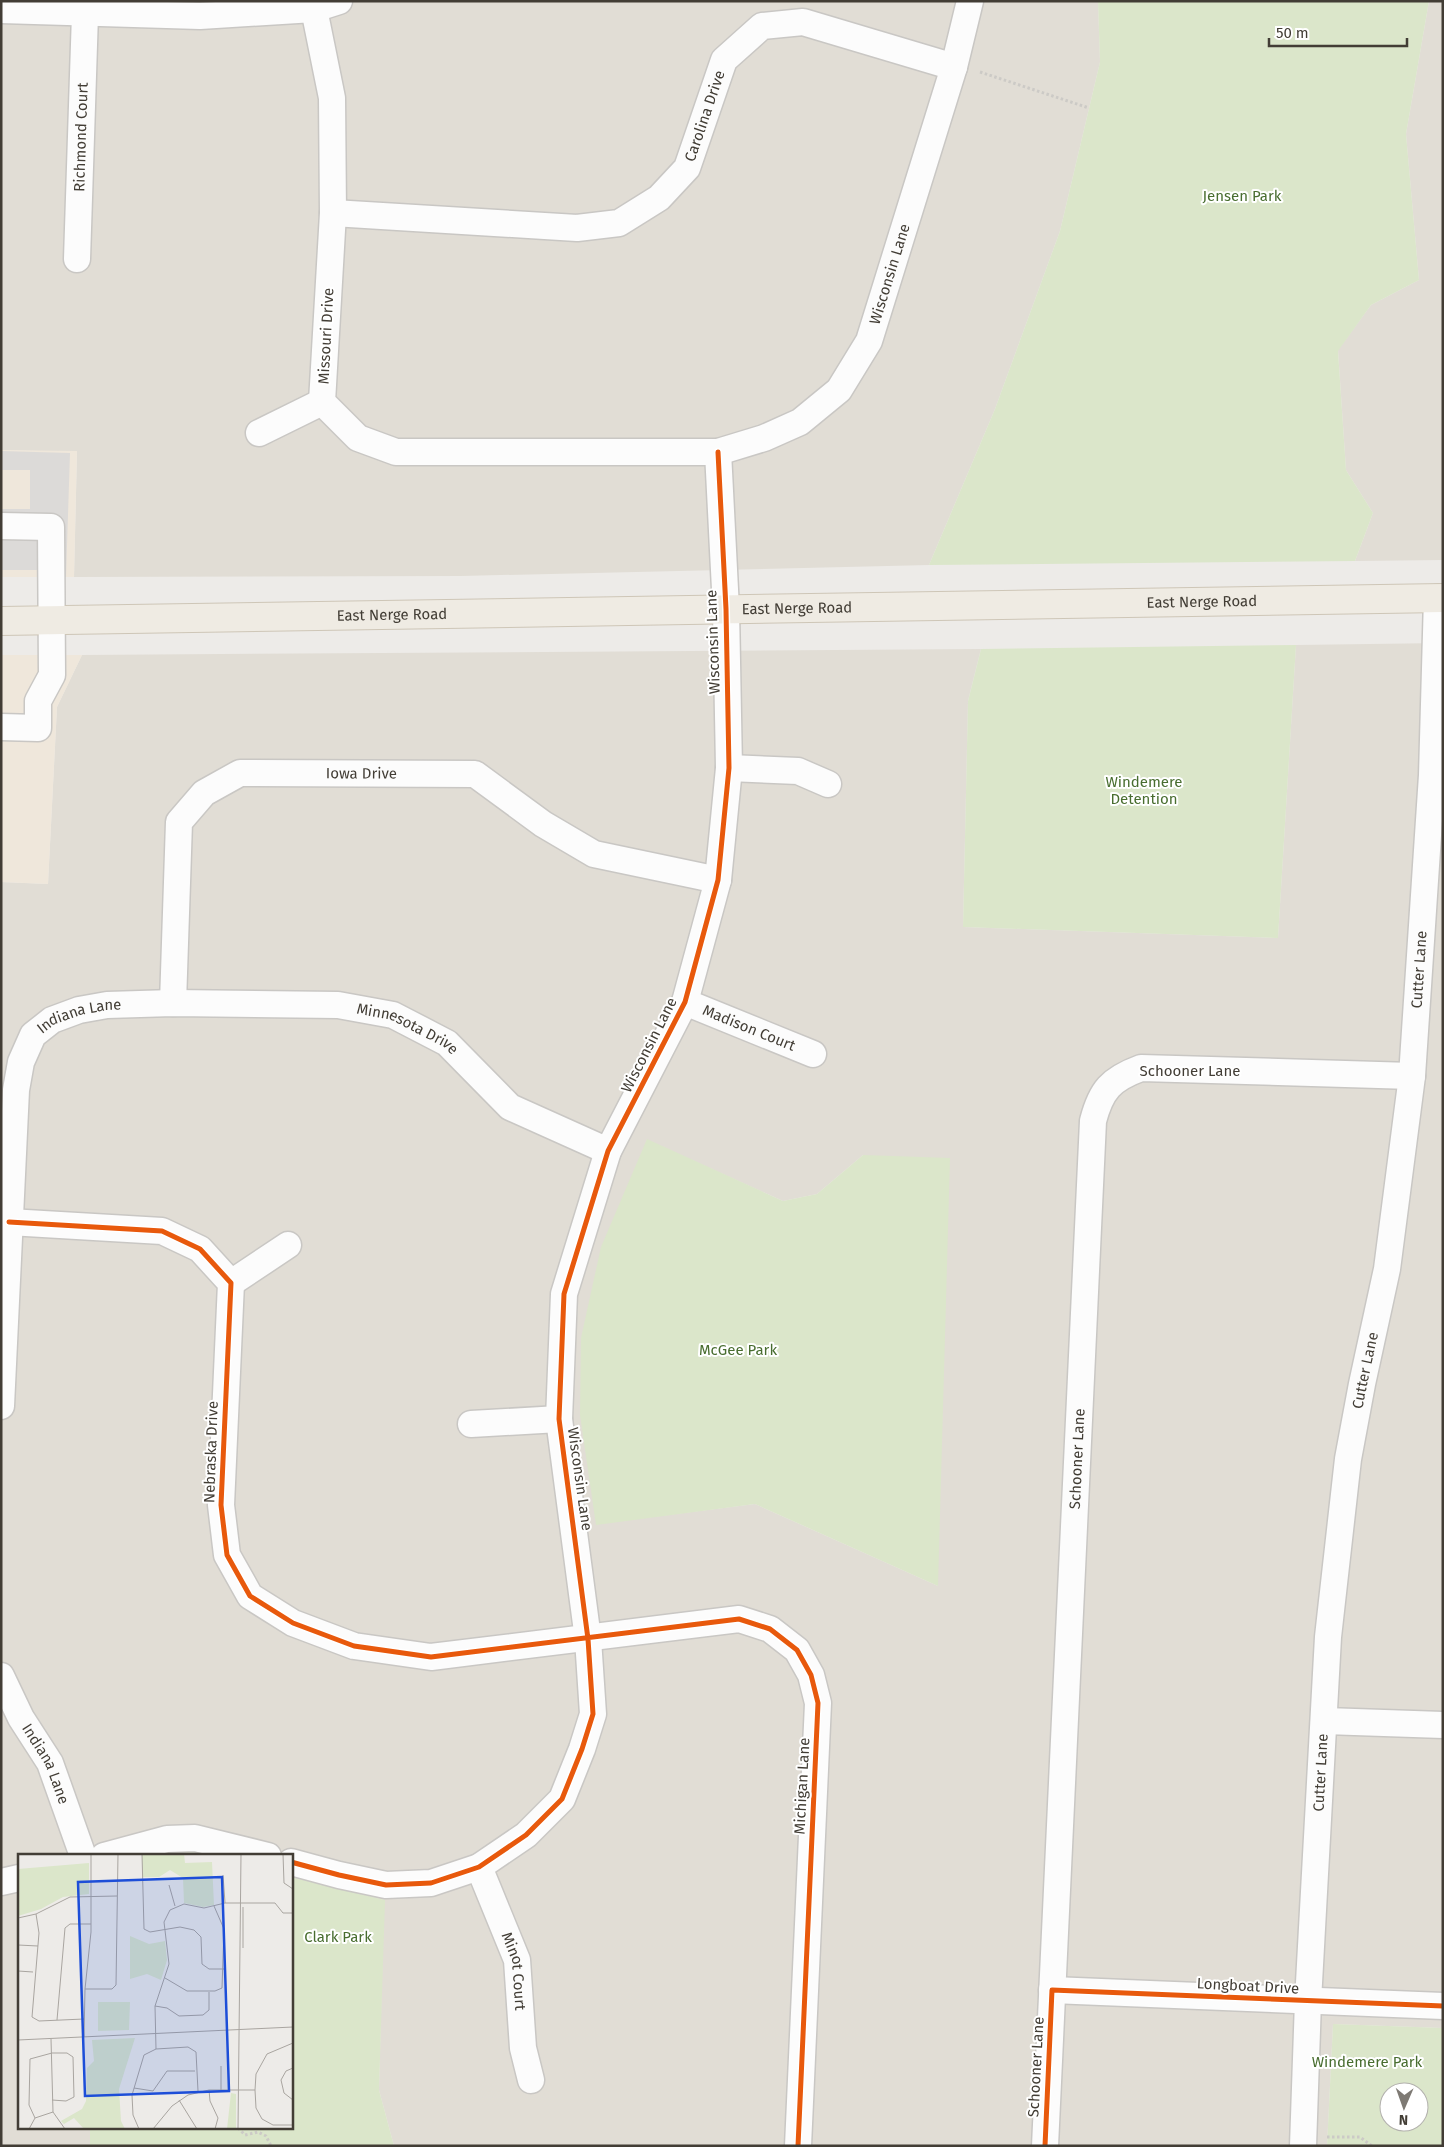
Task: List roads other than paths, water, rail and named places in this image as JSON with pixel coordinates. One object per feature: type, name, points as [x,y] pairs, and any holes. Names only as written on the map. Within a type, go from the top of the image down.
[{"type":"main road","name":"East Nerge Road","points":[[1,621],[1440,598]]},
{"type":"street","points":[[1,10],[85,14],[200,8],[314,9],[339,1]]},
{"type":"street","name":"Wisconsin Lane","points":[[292,1862],[386,1885],[431,1883],[479,1868],[526,1836],[562,1798],[582,1749],[593,1714],[588,1639],[559,1419],[564,1294],[608,1151],[686,1002],[718,880],[729,768],[726,609],[718,452],[764,438],[800,422],[839,390],[869,342],[954,67],[970,1]]},
{"type":"street","name":"Missouri Drive","points":[[314,9],[332,98],[333,213],[322,402],[358,438],[396,452],[718,452]]},
{"type":"street","name":"Richmond Court","points":[[77,259],[85,14]]},
{"type":"street","name":"Carolina Drive","points":[[333,213],[577,228],[619,223],[659,198],[687,168],[724,60],[762,26],[803,22],[954,67]]},
{"type":"street","points":[[259,433],[322,402]]},
{"type":"street","points":[[1,526],[52,527],[53,620],[52,675],[38,701],[38,728],[1,727]]},
{"type":"street","name":"Cutter Lane","points":[[1303,2146],[1308,2001],[1325,1721],[1328,1637],[1348,1459],[1386,1269],[1412,1076],[1438,775],[1440,598]]},
{"type":"street","points":[[729,768],[798,771],[828,784]]},
{"type":"street","name":"Iowa Drive","points":[[173,1004],[179,822],[204,793],[240,773],[474,774],[543,824],[594,854],[718,880]]},
{"type":"street","name":"Madison Court","points":[[686,1002],[813,1054]]},
{"type":"street","name":"Minnesota Drive","points":[[173,1004],[338,1005],[393,1014],[447,1043],[510,1107],[608,1151]]},
{"type":"street","name":"Indiana Lane","points":[[1,1406],[16,1090],[21,1062],[34,1035],[52,1020],[79,1010],[107,1005],[173,1004]]},
{"type":"street","name":"Schooner Lane","points":[[1045,2146],[1093,1121],[1098,1100],[1107,1087],[1122,1075],[1141,1068],[1412,1076]]},
{"type":"street","points":[[9,1222],[162,1232],[200,1249],[231,1282],[288,1245]]},
{"type":"street","name":"Nebraska Drive","points":[[231,1282],[221,1505],[227,1555],[250,1596],[293,1623],[354,1646],[431,1657],[588,1639]]},
{"type":"street","points":[[471,1424],[559,1419]]},
{"type":"street","name":"Michigan Lane","points":[[588,1639],[739,1619],[770,1629],[797,1650],[811,1675],[818,1703],[798,2146]]},
{"type":"street","name":"Indiana Lane","points":[[1,1676],[21,1718],[50,1763],[82,1854]]},
{"type":"street","points":[[1325,1721],[1443,1725]]},
{"type":"street","points":[[111,1854],[167,1838],[194,1838],[260,1854]]},
{"type":"street","name":"Minot Court","points":[[479,1868],[517,1960],[523,2048],[531,2080]]},
{"type":"street","points":[[1,1882],[18,1878]]},
{"type":"street","name":"Longboat Drive","points":[[1052,1990],[1443,2006]]},
{"type":"park label","name":"Jensen Park","points":[[1242,196]]},
{"type":"park label","name":"Windemere Detention","points":[[1144,790]]},
{"type":"park label","name":"McGee Park","points":[[738,1350]]},
{"type":"park label","name":"Clark Park","points":[[338,1937]]},
{"type":"park label","name":"Windemere Park","points":[[1367,2062]]}]
